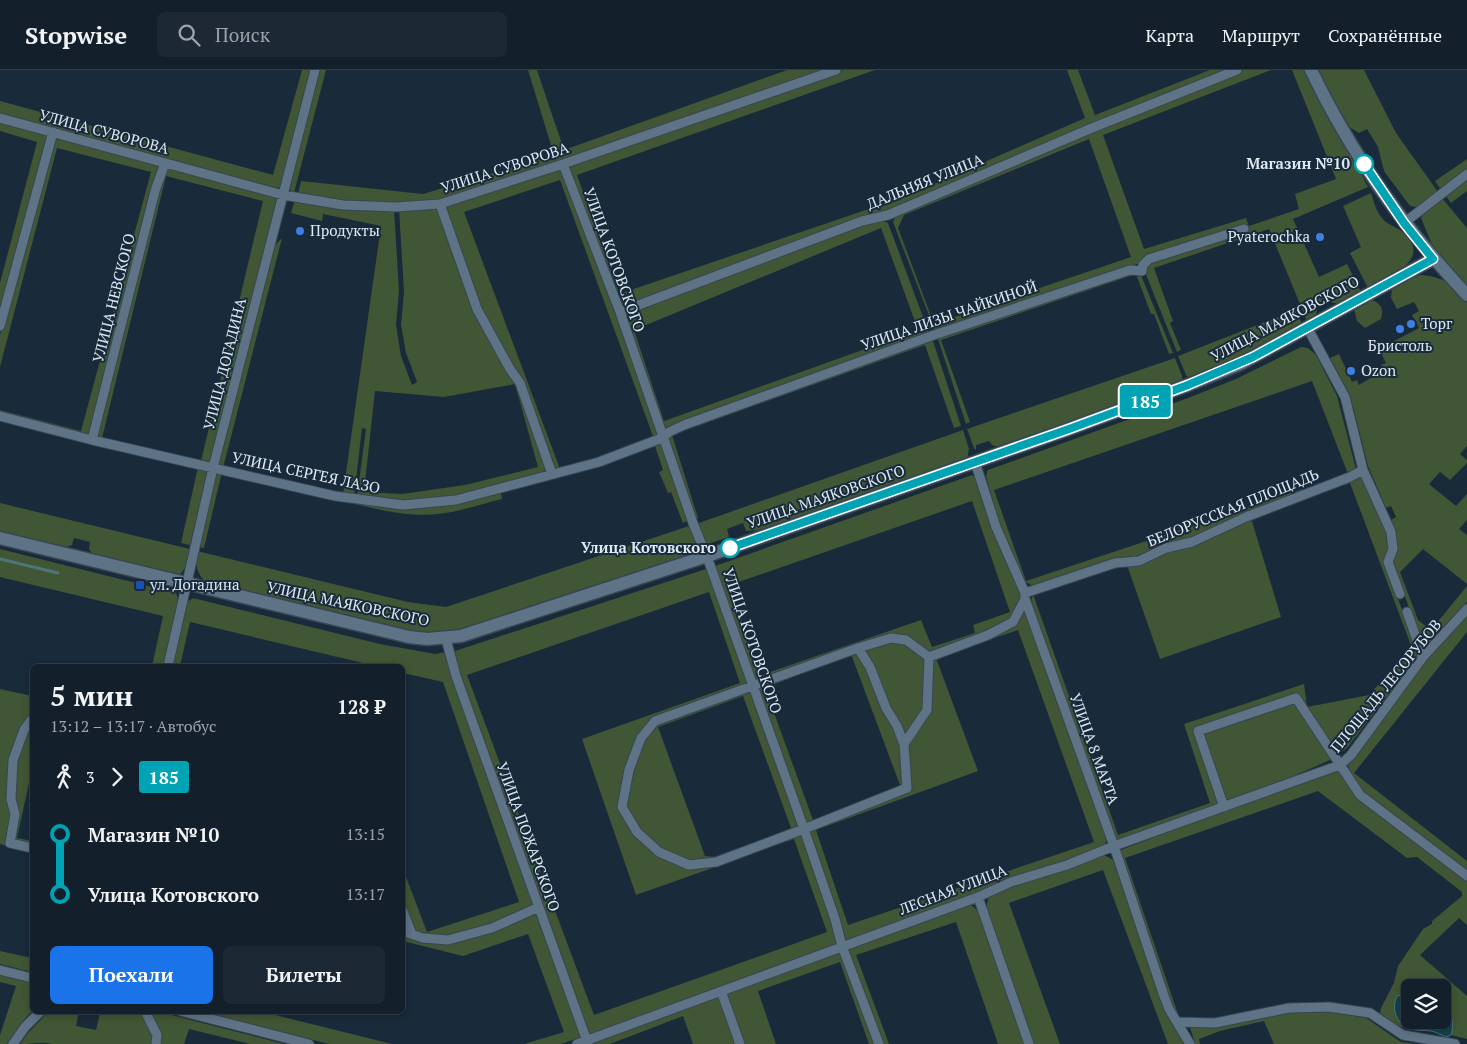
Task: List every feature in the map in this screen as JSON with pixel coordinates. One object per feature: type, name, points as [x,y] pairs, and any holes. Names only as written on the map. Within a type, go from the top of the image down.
[{"type":"main road","points":[[1311,70],[1338,124],[1404,223],[1433,259],[1467,295]]},
{"type":"main road","name":"УЛИЦА МАЯКОВСКОГО","points":[[0,538],[409,637],[427,639],[446,638],[476,632],[707,556],[1188,385],[1240,364],[1433,259]]},
{"type":"street","name":"УЛИЦА ДОГАДИНА","points":[[168,664],[213,468],[268,247],[315,70]]},
{"type":"street","name":"УЛИЦА СУВОРОВА","points":[[0,118],[283,194],[343,205],[396,207],[440,204],[563,164],[836,70]]},
{"type":"street","name":"ДАЛЬНЯЯ УЛИЦА","points":[[620,312],[862,222],[888,215],[1092,128],[1237,70]]},
{"type":"street","points":[[0,326],[53,132]]},
{"type":"street","name":"УЛИЦА НЕВСКОГО","points":[[92,440],[155,191],[166,164]]},
{"type":"street","name":"УЛИЦА КОТОВСКОГО","points":[[563,164],[620,312],[662,438],[707,556],[804,829],[835,919],[842,946],[879,1044]]},
{"type":"street","points":[[1404,223],[1467,174]]},
{"type":"street","points":[[440,204],[477,309],[510,369],[520,383],[552,474]]},
{"type":"street","name":"УЛИЦА ЛИЗЫ ЧАЙКИНОЙ","points":[[662,438],[668,432],[684,425],[924,338],[1130,270],[1142,271],[1143,264],[1149,259],[1244,229]]},
{"type":"street","points":[[1307,327],[1345,397],[1363,470],[1391,532],[1393,549],[1388,562],[1400,594]]},
{"type":"street","name":"УЛИЦА СЕРГЕЯ ЛАЗО","points":[[0,416],[92,440],[335,496],[403,505],[456,500],[598,462],[662,438]]},
{"type":"street","name":"УЛИЦА 8 МАРТА","points":[[975,462],[996,527],[1025,596],[1114,846],[1168,1009],[1178,1022],[1190,1044]]},
{"type":"street","name":"БЕЛОРУССКАЯ ПЛОЩАДЬ","points":[[1025,596],[1115,562],[1139,561],[1166,548],[1192,542],[1246,517],[1350,477],[1363,470]]},
{"type":"street","points":[[929,657],[988,635],[1013,622],[1025,596]]},
{"type":"street","name":"ПЛОЩАДЬ ЛЕСОРУБОВ","points":[[1467,609],[1423,657],[1351,755],[1340,765],[1360,795],[1467,876]]},
{"type":"street","points":[[1407,612],[1423,657]]},
{"type":"street","name":"УЛИЦА ПОЖАРСКОГО","points":[[446,638],[456,676],[587,1042]]},
{"type":"street","points":[[858,648],[870,667],[886,708],[897,726],[904,744],[907,788],[716,862],[689,864],[659,852],[637,832],[622,807],[629,770],[641,738],[655,721],[858,648],[891,638],[906,640],[929,657]]},
{"type":"street","points":[[904,744],[927,710],[929,657]]},
{"type":"street","points":[[1224,807],[1198,732],[1296,698],[1340,765]]},
{"type":"street","points":[[30,722],[24,730],[13,760],[11,799],[15,814],[10,843],[30,848]]},
{"type":"street","name":"ЛЕСНАЯ УЛИЦА","points":[[577,1044],[587,1042],[978,897],[1011,882],[1067,865],[1114,846],[1340,765]]},
{"type":"street","points":[[978,897],[1029,1044]]},
{"type":"street","points":[[407,932],[423,938],[448,940],[492,928],[539,907]]},
{"type":"street","points":[[0,970],[30,978]]},
{"type":"street","points":[[721,992],[740,1044]]},
{"type":"street","points":[[1178,1022],[1215,1023],[1289,1008],[1329,1007],[1370,1013],[1403,1035],[1455,1044]]},
{"type":"street","points":[[13,1044],[25,1027],[38,1014]]},
{"type":"street","points":[[146,1014],[157,1035],[156,1044]]},
{"type":"street","points":[[191,1014],[310,1044]]},
{"type":"shaded area","points":[[302,70],[310,70],[281,187],[274,189],[0,115],[0,101],[273,175]]},
{"type":"shaded area","points":[[320,70],[326,70],[294,193],[289,189]]},
{"type":"shaded area","points":[[528,70],[537,70],[564,150],[787,70],[824,70],[565,162],[439,201],[396,203],[342,201],[298,194],[301,181],[423,194],[554,155]]},
{"type":"shaded area","points":[[844,70],[875,70],[577,175],[619,294],[907,196],[1085,118],[1067,70],[1078,70],[1095,115],[1210,70],[1229,70],[885,213],[621,307],[568,170],[573,164]]},
{"type":"shaded area","points":[[1244,70],[1271,70],[1103,135],[1144,249],[1246,218],[1249,226],[1299,209],[1295,194],[1336,179],[1292,70],[1307,70],[1368,187],[1293,219],[1319,277],[1347,264],[1361,292],[1339,303],[1332,303],[1330,299],[1315,307],[1317,310],[1315,317],[1307,321],[1269,229],[1154,268],[1173,321],[1170,323],[1181,350],[1177,352],[1140,263],[935,331],[893,222],[896,215],[1086,132]],"holes":[[[1089,139],[1131,257],[934,324],[898,228],[904,215]]]},
{"type":"shaded area","points":[[1316,70],[1364,70],[1396,133],[1438,192],[1417,207],[1410,206],[1384,171],[1378,147],[1367,129],[1359,133],[1343,123]]},
{"type":"shaded area","points":[[0,121],[50,134],[0,315],[0,283],[37,142],[0,131]]},
{"type":"shaded area","points":[[54,135],[163,165],[91,437],[0,413],[0,410],[81,431],[151,172],[57,148],[0,367],[0,335]]},
{"type":"shaded area","points":[[1467,159],[1467,171],[1441,190],[1435,181]]},
{"type":"shaded area","points":[[167,167],[275,195],[277,199],[209,465],[95,438],[157,191]],"holes":[[[166,176],[263,201],[201,461],[102,438]]]},
{"type":"shaded area","points":[[558,168],[564,170],[659,437],[654,439],[560,180],[464,212],[560,469],[553,471],[522,382],[479,309],[443,206]]},
{"type":"shaded area","points":[[1467,179],[1467,191],[1451,203],[1445,195]]},
{"type":"shaded area","points":[[1371,193],[1380,215],[1384,220],[1404,233],[1412,243],[1413,251],[1411,259],[1396,273],[1368,288],[1350,253],[1361,247],[1343,206]]},
{"type":"shaded area","points":[[1442,198],[1467,228],[1467,288],[1433,247],[1421,218],[1423,213]]},
{"type":"shaded area","points":[[295,199],[394,209],[399,291],[396,325],[401,356],[412,385],[417,382],[406,353],[401,325],[404,292],[399,209],[438,207],[475,310],[518,383],[549,471],[457,497],[403,503],[357,497],[366,429],[362,428],[354,497],[343,494],[381,226],[323,214],[322,221],[291,213]],"holes":[[[515,384],[538,467],[465,485],[402,494],[364,492],[375,391],[444,397]]]},
{"type":"shaded area","points":[[881,220],[888,223],[929,333],[663,431],[623,314],[862,225]],"holes":[[[881,228],[918,330],[664,421],[634,330]]]},
{"type":"shaded area","points":[[282,238],[223,468],[217,467],[273,247]]},
{"type":"shaded area","points":[[1130,272],[1140,273],[1173,353],[1169,354],[1136,274],[941,340],[970,422],[966,424],[937,336]]},
{"type":"shaded area","points":[[1422,275],[1437,278],[1448,283],[1467,302],[1467,446],[1460,454],[1467,460],[1467,463],[1450,480],[1440,472],[1429,484],[1456,506],[1467,494],[1467,520],[1459,529],[1467,535],[1467,584],[1423,549],[1400,572],[1418,620],[1431,630],[1467,586],[1467,602],[1424,648],[1392,562],[1397,541],[1391,520],[1396,517],[1391,506],[1386,508],[1368,466],[1350,395],[1330,358],[1339,354],[1352,382],[1357,380],[1359,385],[1384,370],[1381,365],[1386,363],[1379,349],[1419,328],[1412,315],[1419,311],[1414,302],[1397,309],[1391,298],[1392,287],[1412,276]]},
{"type":"shaded area","points":[[1371,299],[1381,307],[1382,315],[1381,319],[1365,328],[1357,321],[1354,309]]},
{"type":"shaded area","points":[[1296,310],[1302,324],[1254,351],[1190,379],[1186,375],[1178,356]]},
{"type":"shaded area","points":[[932,338],[961,426],[954,428],[925,345],[672,435],[698,518],[695,519],[667,437],[669,434]]},
{"type":"shaded area","points":[[1301,347],[1308,348],[1316,355],[1337,396],[1356,469],[1348,474],[1190,538],[1164,545],[1138,557],[1115,558],[1033,586],[1026,582],[1000,527],[986,476],[988,470],[1236,379]],"holes":[[[1312,381],[1348,474],[1026,581],[994,490]]]},
{"type":"shaded area","points":[[1175,358],[1182,376],[1182,382],[1002,448],[992,445],[989,441],[976,445],[976,450],[974,448],[967,429]]},
{"type":"shaded area","points":[[963,430],[969,449],[967,460],[764,530],[746,531],[743,523],[727,529],[729,537],[708,544],[703,543],[696,524]]},
{"type":"shaded area","points":[[660,441],[689,520],[683,523],[671,492],[668,493],[659,472],[663,470],[654,443],[604,462],[501,493],[502,499],[446,513],[425,515],[398,513],[332,499],[354,502],[457,502]]},
{"type":"shaded area","points":[[198,467],[208,469],[190,545],[181,543]]},
{"type":"shaded area","points":[[216,471],[222,472],[204,548],[198,547]]},
{"type":"shaded area","points":[[972,475],[977,478],[1021,596],[1015,614],[1007,623],[930,654],[891,635],[756,683],[715,566]],"holes":[[[972,501],[1010,612],[973,625],[975,633],[932,647],[921,620],[761,675],[730,585]]]},
{"type":"shaded area","points":[[1360,475],[1388,534],[1389,549],[1385,564],[1419,655],[1347,748],[1330,760],[1294,776],[1118,840],[1115,839],[1031,601],[1033,594],[1118,835],[1210,803],[1184,724],[1304,684],[1307,707],[1369,695],[1412,648],[1350,483],[1301,500]]},
{"type":"shaded area","points":[[0,503],[190,549],[185,568],[179,576],[94,556],[89,549],[90,542],[74,538],[72,545],[63,548],[0,532]]},
{"type":"shaded area","points":[[1251,518],[1281,617],[1160,659],[1127,565],[1166,552]]},
{"type":"shaded area","points":[[692,525],[699,544],[698,553],[480,626],[443,634],[414,632],[205,582],[196,564],[197,551],[408,602],[446,607]]},
{"type":"shaded area","points":[[0,549],[176,593],[179,601],[163,664],[152,664],[163,616],[0,577]]},
{"type":"shaded area","points":[[709,568],[749,684],[654,718],[638,738],[620,807],[636,834],[688,867],[803,833],[839,944],[588,1035],[458,676],[452,652]],"holes":[[[709,592],[740,683],[582,739],[636,895],[794,839],[827,932],[594,1015],[467,675]]]},
{"type":"shaded area","points":[[193,598],[380,644],[435,654],[447,652],[534,904],[490,926],[460,935],[444,937],[428,935],[413,930],[405,905],[405,874],[427,932],[519,902],[443,682],[405,673],[405,664],[368,664],[190,622],[180,664],[173,664],[187,602]]},
{"type":"shaded area","points":[[1024,604],[1107,839],[1104,848],[1008,879],[976,894],[845,941],[808,831],[909,789],[907,744],[930,711],[931,658],[1014,625]],"holes":[[[1018,630],[1094,842],[848,925],[816,830],[978,771],[936,658]]]},
{"type":"shaded area","points":[[1467,615],[1467,632],[1354,773],[1467,861],[1467,872],[1363,792],[1350,772],[1348,765],[1426,661]]},
{"type":"shaded area","points":[[891,640],[905,643],[926,658],[925,708],[905,739],[887,706],[862,649]]},
{"type":"shaded area","points":[[857,650],[902,745],[904,786],[806,827],[757,688]],"holes":[[[851,654],[900,785],[813,820],[765,688]]]},
{"type":"shaded area","points":[[0,689],[30,696],[30,778],[17,838],[30,841],[30,852],[0,844]]},
{"type":"shaded area","points":[[751,690],[801,828],[715,860],[689,861],[661,850],[640,831],[625,807],[631,771],[642,740],[657,723]],"holes":[[[743,696],[791,828],[718,857],[705,856],[658,727]]]},
{"type":"shaded area","points":[[1333,772],[1340,772],[1358,798],[1467,880],[1467,925],[1459,918],[1420,955],[1448,979],[1401,979],[1401,995],[1397,996],[1401,1026],[1380,1013],[1394,983],[1398,966],[1423,929],[1432,924],[1432,921],[1462,896],[1462,892],[1417,857],[1407,858],[1318,791],[1125,858],[1179,1017],[1172,1006],[1121,850],[1209,816]]},
{"type":"shaded area","points":[[1104,855],[1115,861],[1164,1011],[1185,1044],[1168,1044],[1103,870],[1009,903],[1060,1044],[1033,1044],[986,908],[989,896]]},
{"type":"shaded area","points":[[970,904],[978,911],[1026,1044],[998,1044],[956,922],[856,955],[889,1044],[883,1044],[846,949]]},
{"type":"shaded area","points":[[536,910],[581,1037],[561,1044],[524,1044],[564,1032],[528,934],[463,956],[405,942],[405,934],[447,942]]},
{"type":"shaded area","points":[[0,951],[30,958],[30,972],[0,964]]},
{"type":"shaded area","points":[[841,951],[876,1044],[869,1044],[840,962],[758,991],[776,1044],[743,1044],[726,993]]},
{"type":"shaded area","points":[[0,974],[30,981],[30,1013],[7,1044],[0,1044],[0,1035],[16,986],[0,982]]},
{"type":"shaded area","points":[[1451,982],[1467,996],[1467,1039],[1451,1035]]},
{"type":"shaded area","points":[[1401,995],[1401,1023],[1395,1011],[1397,996]]},
{"type":"shaded area","points":[[719,996],[738,1044],[693,1044],[683,1016],[610,1044],[591,1044]]},
{"type":"shaded area","points":[[1329,1012],[1366,1018],[1401,1042],[1416,1044],[1274,1044],[1264,1021],[1220,1031],[1199,1039],[1200,1044],[1195,1044],[1190,1027],[1217,1027],[1289,1013]]},
{"type":"shaded area","points":[[46,1014],[78,1014],[76,1026],[96,1030],[100,1014],[142,1014],[152,1035],[152,1044],[20,1044]]},
{"type":"shaded area","points":[[152,1014],[168,1014],[284,1044],[250,1044],[189,1029],[184,1044],[160,1044],[161,1033]]},
{"type":"shaded area","points":[[210,1014],[271,1014],[392,1044],[329,1044]]},
{"type":"shaded area","points":[[1451,1018],[1453,1026],[1451,1035],[1446,1037],[1431,1031],[1411,1029],[1451,1029]]},
{"type":"waterway","points":[[0,559],[58,573]]},
{"type":"bus line","name":"185","points":[[730,548],[1069,429],[1240,364],[1433,259],[1404,223],[1364,164]]},
{"type":"place","name":"Магазин №10","points":[[1364,164]]},
{"type":"place","name":"Продукты","points":[[300,231]]},
{"type":"place","name":"Pyaterochka","points":[[1320,237]]},
{"type":"place","name":"Торг","points":[[1411,324]]},
{"type":"place","name":"Бристоль","points":[[1400,329]]},
{"type":"place","name":"Ozon","points":[[1351,371]]},
{"type":"place","name":"Улица Котовского","points":[[730,548]]},
{"type":"place","name":"ул. Догадина","points":[[140,585]]}]
